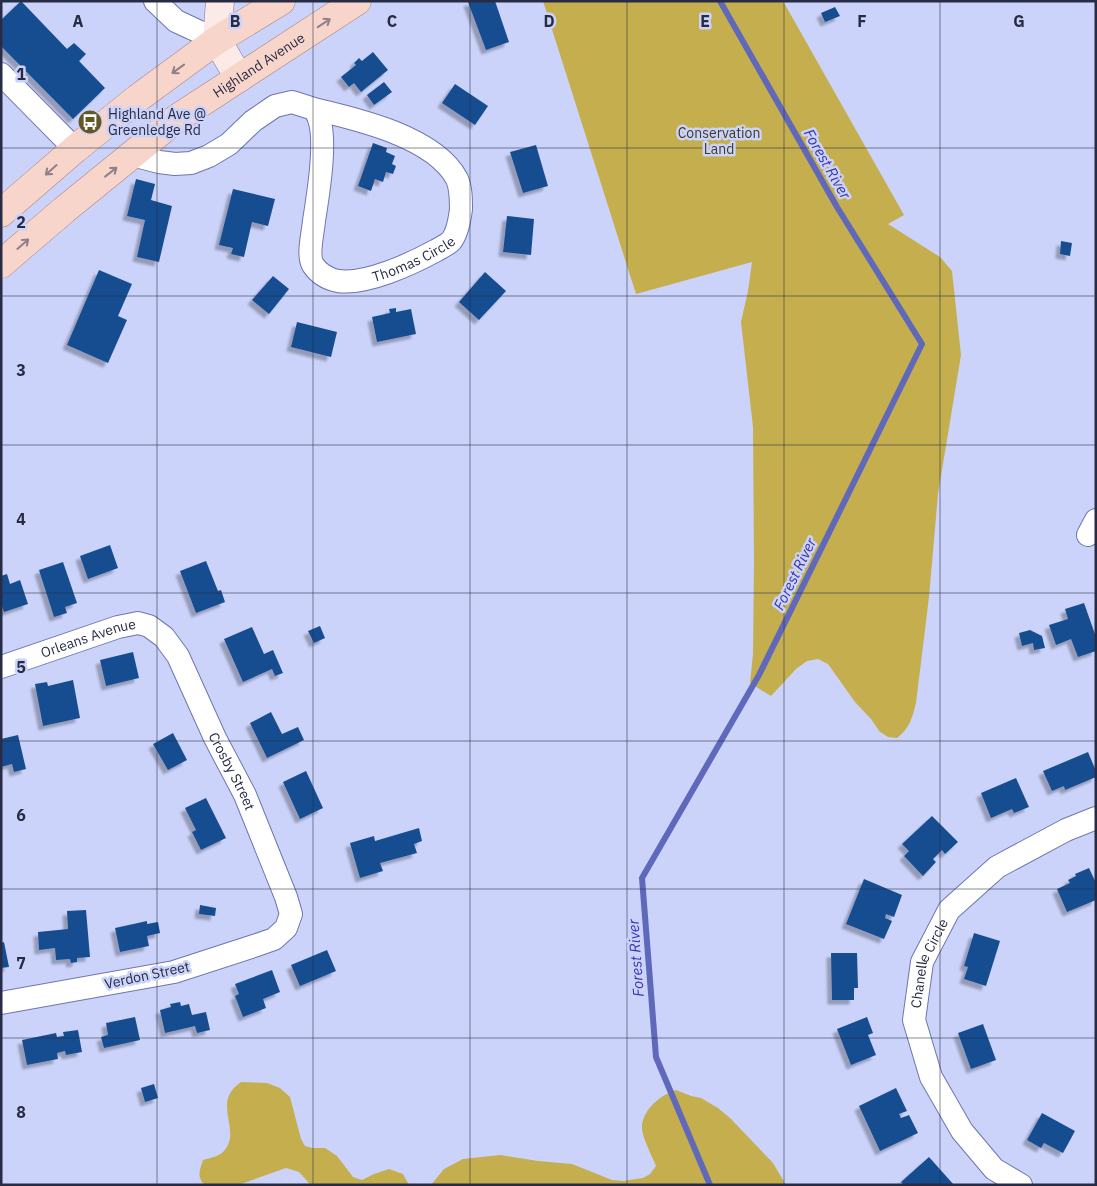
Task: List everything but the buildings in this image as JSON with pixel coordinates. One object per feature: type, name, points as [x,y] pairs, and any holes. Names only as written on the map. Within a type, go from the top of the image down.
[{"type":"main road","points":[[1,213],[138,98],[217,40],[282,1]]},
{"type":"main road","name":"Highland Avenue","points":[[1,264],[176,119],[357,1]]},
{"type":"street","points":[[155,1],[176,22],[217,40]]},
{"type":"street","points":[[220,1],[217,40],[239,78]]},
{"type":"street","points":[[1,74],[75,149]]},
{"type":"street","name":"Thomas Circle","points":[[132,155],[159,162],[191,163],[209,156],[229,144],[253,121],[275,106],[292,102],[373,124],[414,140],[448,166],[457,180],[462,198],[457,227],[451,241],[420,259],[373,277],[356,281],[339,281],[324,277],[312,264],[310,250],[318,191],[322,137],[319,120],[314,109]]},
{"type":"street","name":"Orleans Avenue","points":[[1,667],[118,627],[138,623],[149,626]]},
{"type":"street","name":"Crosby Street","points":[[149,626],[164,636],[178,656],[215,738],[245,795],[292,914],[286,928]]},
{"type":"street","name":"Chanelle Circle","points":[[1021,1185],[994,1169],[962,1130],[930,1077],[914,1020],[922,962],[949,910],[997,867],[1066,830],[1096,818]]},
{"type":"street","name":"Verdon Street","points":[[1,1003],[174,972],[274,939],[286,928]]},
{"type":"green space","name":"Conservation Land","points":[[543,1],[783,1],[904,215],[888,224],[940,257],[952,271],[961,355],[938,494],[929,597],[916,703],[908,726],[897,738],[888,737],[880,732],[855,702],[828,664],[818,659],[807,661],[796,669],[771,696],[750,683],[753,654],[753,427],[741,322],[752,262],[636,294]]},
{"type":"green space","points":[[241,1082],[267,1083],[280,1088],[290,1097],[301,1139],[305,1146],[325,1148],[337,1156],[353,1177],[362,1180],[389,1169],[403,1174],[409,1185],[309,1185],[299,1172],[286,1168],[238,1185],[205,1185],[200,1179],[203,1160],[222,1153],[228,1145],[230,1127],[227,1108],[228,1099],[232,1090]]},
{"type":"green space","points":[[676,1090],[701,1098],[730,1118],[773,1163],[786,1185],[431,1185],[444,1169],[463,1159],[500,1155],[572,1164],[612,1180],[623,1181],[643,1178],[650,1174],[656,1166],[642,1129],[645,1116],[658,1100]]},
{"type":"waterway","name":"Forest River","points":[[710,1185],[656,1057],[642,878],[759,675],[922,344],[837,207],[720,1]]},
{"type":"place","name":"Highland Ave @ Greenledge Rd","points":[[90,122]]}]
